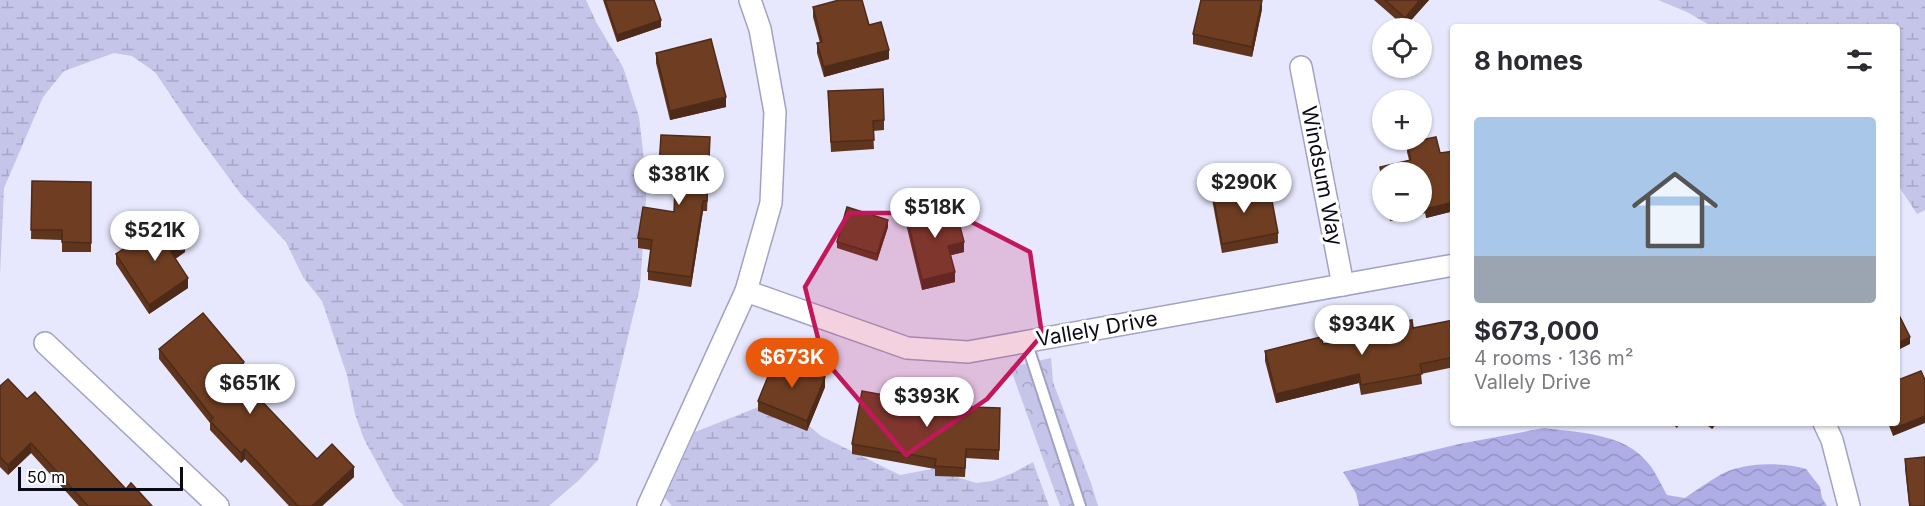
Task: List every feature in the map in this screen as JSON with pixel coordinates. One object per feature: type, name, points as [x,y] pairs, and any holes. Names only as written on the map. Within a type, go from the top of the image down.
[{"type":"street","points":[[648,506],[746,291],[771,203],[775,112],[760,29],[750,0]]},
{"type":"street","name":"Windsum Way","points":[[1301,67],[1343,285]]},
{"type":"street","name":"Vallely Drive","points":[[746,291],[907,348],[969,352],[1450,266]]},
{"type":"street","points":[[45,342],[218,506]]},
{"type":"street","points":[[1825,426],[1832,440],[1849,506]]},
{"type":"lane","points":[[1026,341],[1080,506]]},
{"type":"highlighted area","points":[[849,213],[954,213],[1030,252],[1042,335],[987,399],[906,455],[823,358],[805,287]]},
{"type":"green space","points":[[0,0],[586,0],[596,22],[623,67],[639,117],[647,184],[640,287],[598,460],[549,506],[404,506],[396,498],[364,439],[355,414],[347,375],[322,301],[303,277],[286,242],[240,193],[155,72],[132,56],[114,53],[64,71],[43,97],[4,188],[0,276]]},
{"type":"green space","points":[[1658,0],[1925,0],[1925,210],[1917,214],[1900,188],[1900,24],[1708,24]]},
{"type":"green space","points":[[1051,358],[1053,382],[1098,506],[1060,506],[1010,367]]},
{"type":"green space","points":[[761,406],[808,425],[821,436],[900,475],[932,469],[976,483],[992,481],[1033,462],[1049,506],[672,506],[665,498],[695,432]]},
{"type":"water","points":[[1544,428],[1600,436],[1627,446],[1648,463],[1667,495],[1685,498],[1720,475],[1740,468],[1762,464],[1785,465],[1806,469],[1820,487],[1822,498],[1827,506],[1359,506],[1356,493],[1343,472],[1459,444]]},
{"type":"building","points":[[605,0],[654,0],[661,20],[617,35]]},
{"type":"building","points":[[839,0],[862,0],[869,25],[881,22],[889,50],[824,67],[817,43],[822,42],[813,7]]},
{"type":"building","points":[[1201,0],[1262,0],[1252,47],[1193,34]]},
{"type":"building","points":[[1385,0],[1420,0],[1405,18]]},
{"type":"building","points":[[711,39],[726,97],[670,111],[656,53]]},
{"type":"building","points":[[883,89],[884,120],[873,121],[874,140],[831,142],[828,91]]},
{"type":"building","points":[[661,135],[710,137],[707,201],[703,201],[691,277],[648,271],[652,240],[638,238],[643,207],[674,212],[676,168],[659,167]]},
{"type":"building","points":[[1436,137],[1440,153],[1450,152],[1450,203],[1432,208],[1432,162],[1402,162],[1411,160],[1409,150],[1432,150],[1432,138]]},
{"type":"building","points":[[32,181],[91,182],[91,243],[62,242],[62,230],[31,230]]},
{"type":"building","points":[[1240,185],[1242,195],[1270,190],[1278,233],[1222,244],[1212,190]]},
{"type":"building","points":[[954,203],[964,242],[948,246],[955,272],[922,280],[906,214]]},
{"type":"building","points":[[847,207],[888,220],[877,254],[837,242]]},
{"type":"building","points":[[169,218],[185,242],[171,252],[188,278],[149,305],[116,254]]},
{"type":"building","points":[[203,313],[244,362],[233,371],[317,459],[332,444],[354,467],[312,506],[298,506],[245,449],[241,453],[210,421],[213,418],[159,349]]},
{"type":"building","points":[[1900,317],[1910,337],[1900,342]]},
{"type":"building","points":[[1412,320],[1413,328],[1450,321],[1450,358],[1420,364],[1422,374],[1361,385],[1359,374],[1276,394],[1265,351],[1321,337],[1323,344],[1386,334],[1385,325]]},
{"type":"building","points":[[776,357],[825,377],[807,421],[758,401]]},
{"type":"building","points":[[1921,371],[1925,380],[1925,416],[1893,429],[1892,426],[1900,426],[1900,379]]},
{"type":"building","points":[[8,379],[27,399],[35,392],[126,489],[131,483],[152,506],[88,506],[31,443],[8,465],[0,457],[0,386]]},
{"type":"building","points":[[862,391],[938,405],[938,398],[972,400],[971,407],[1000,408],[999,450],[966,449],[965,468],[935,466],[936,459],[852,444]]},
{"type":"building","points":[[1925,457],[1925,506],[1910,506],[1905,459]]}]
